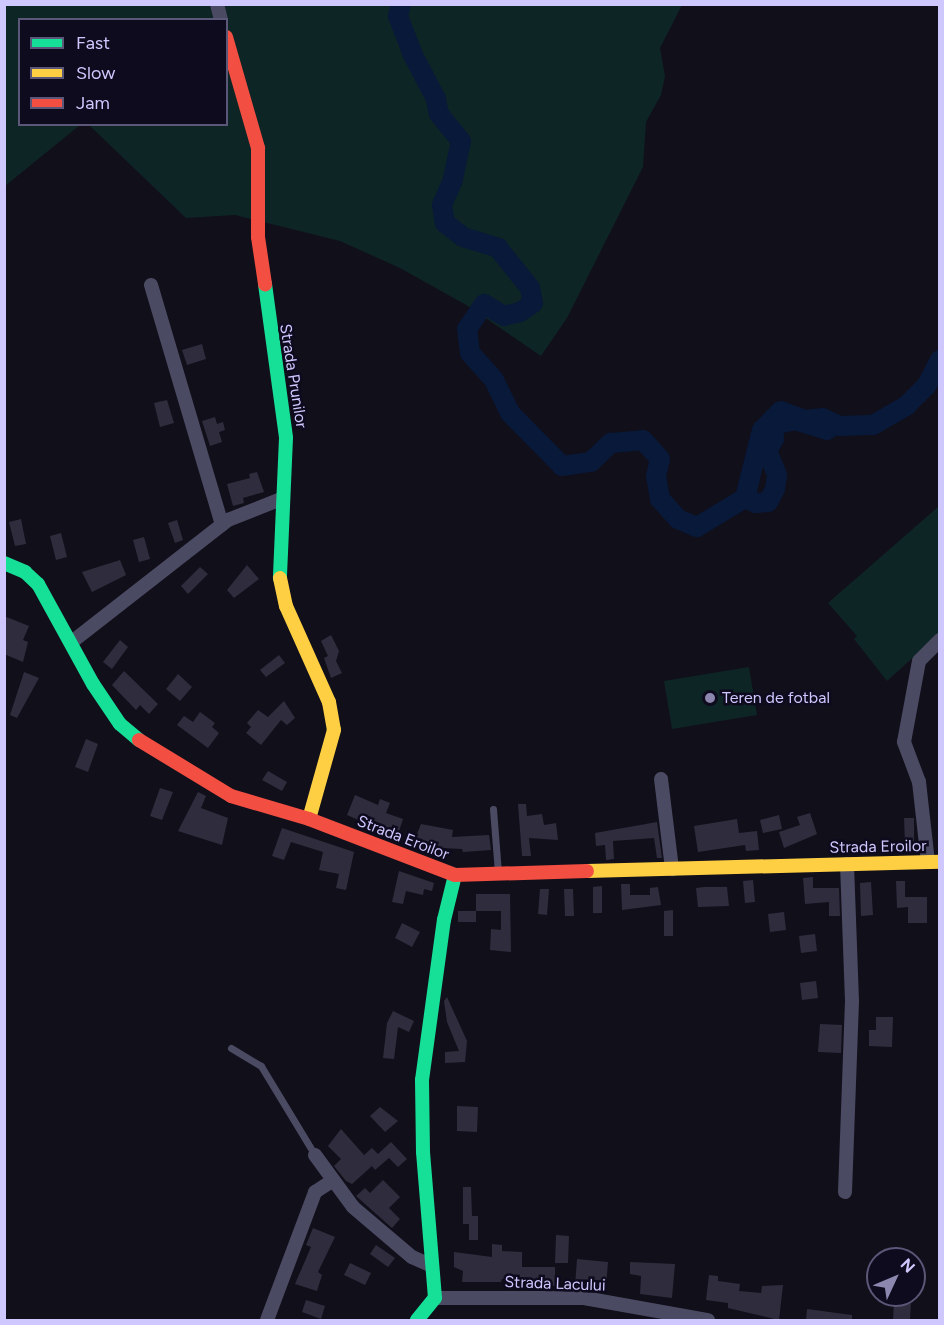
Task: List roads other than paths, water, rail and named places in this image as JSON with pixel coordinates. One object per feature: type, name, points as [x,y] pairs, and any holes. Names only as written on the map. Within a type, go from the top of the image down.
[{"type":"street","name":"Strada Prunilor","points":[[228,44],[258,148],[258,237],[286,438],[281,499],[280,582],[286,606],[329,702],[334,730],[309,819]]},
{"type":"street","points":[[151,285],[222,525]]},
{"type":"street","points":[[73,641],[222,525],[281,499]]},
{"type":"street","name":"Strada Eroilor","points":[[4,563],[25,572],[38,584],[73,641],[93,684],[120,724],[141,742],[231,796],[309,819],[455,875],[934,862]]},
{"type":"street","points":[[934,862],[919,782],[904,742],[919,661],[939,640]]},
{"type":"street","points":[[661,779],[672,869]]},
{"type":"street","points":[[845,1192],[852,1001],[847,864]]},
{"type":"street","points":[[417,1320],[435,1298],[422,1080],[444,920],[455,875]]},
{"type":"street","points":[[315,1155],[353,1207],[412,1257],[432,1266]]},
{"type":"street","points":[[267,1320],[315,1192],[332,1181]]},
{"type":"street","name":"Strada Lacului","points":[[435,1298],[584,1298],[708,1320]]},
{"type":"lane","points":[[493,809],[499,875]]},
{"type":"lane","points":[[231,1048],[261,1066],[315,1155]]},
{"type":"waterway","points":[[401,4],[398,16],[412,53],[436,99],[439,114],[461,141],[453,180],[442,205],[445,223],[463,237],[498,248],[530,288],[533,303],[520,312],[504,316],[484,304],[467,329],[470,353],[494,380],[510,413],[562,466],[591,462],[611,443],[643,440],[660,459],[656,476],[660,499],[678,519],[697,527],[745,498]]},
{"type":"waterway","points":[[834,424],[827,430],[795,420],[773,425],[774,439],[767,450],[777,475],[775,489],[768,502],[756,503],[745,498],[762,430],[781,411],[804,420],[822,418],[840,426],[873,425],[907,405],[927,385],[940,360]]},
{"type":"place","name":"Teren de fotbal","points":[[710,698]]}]
